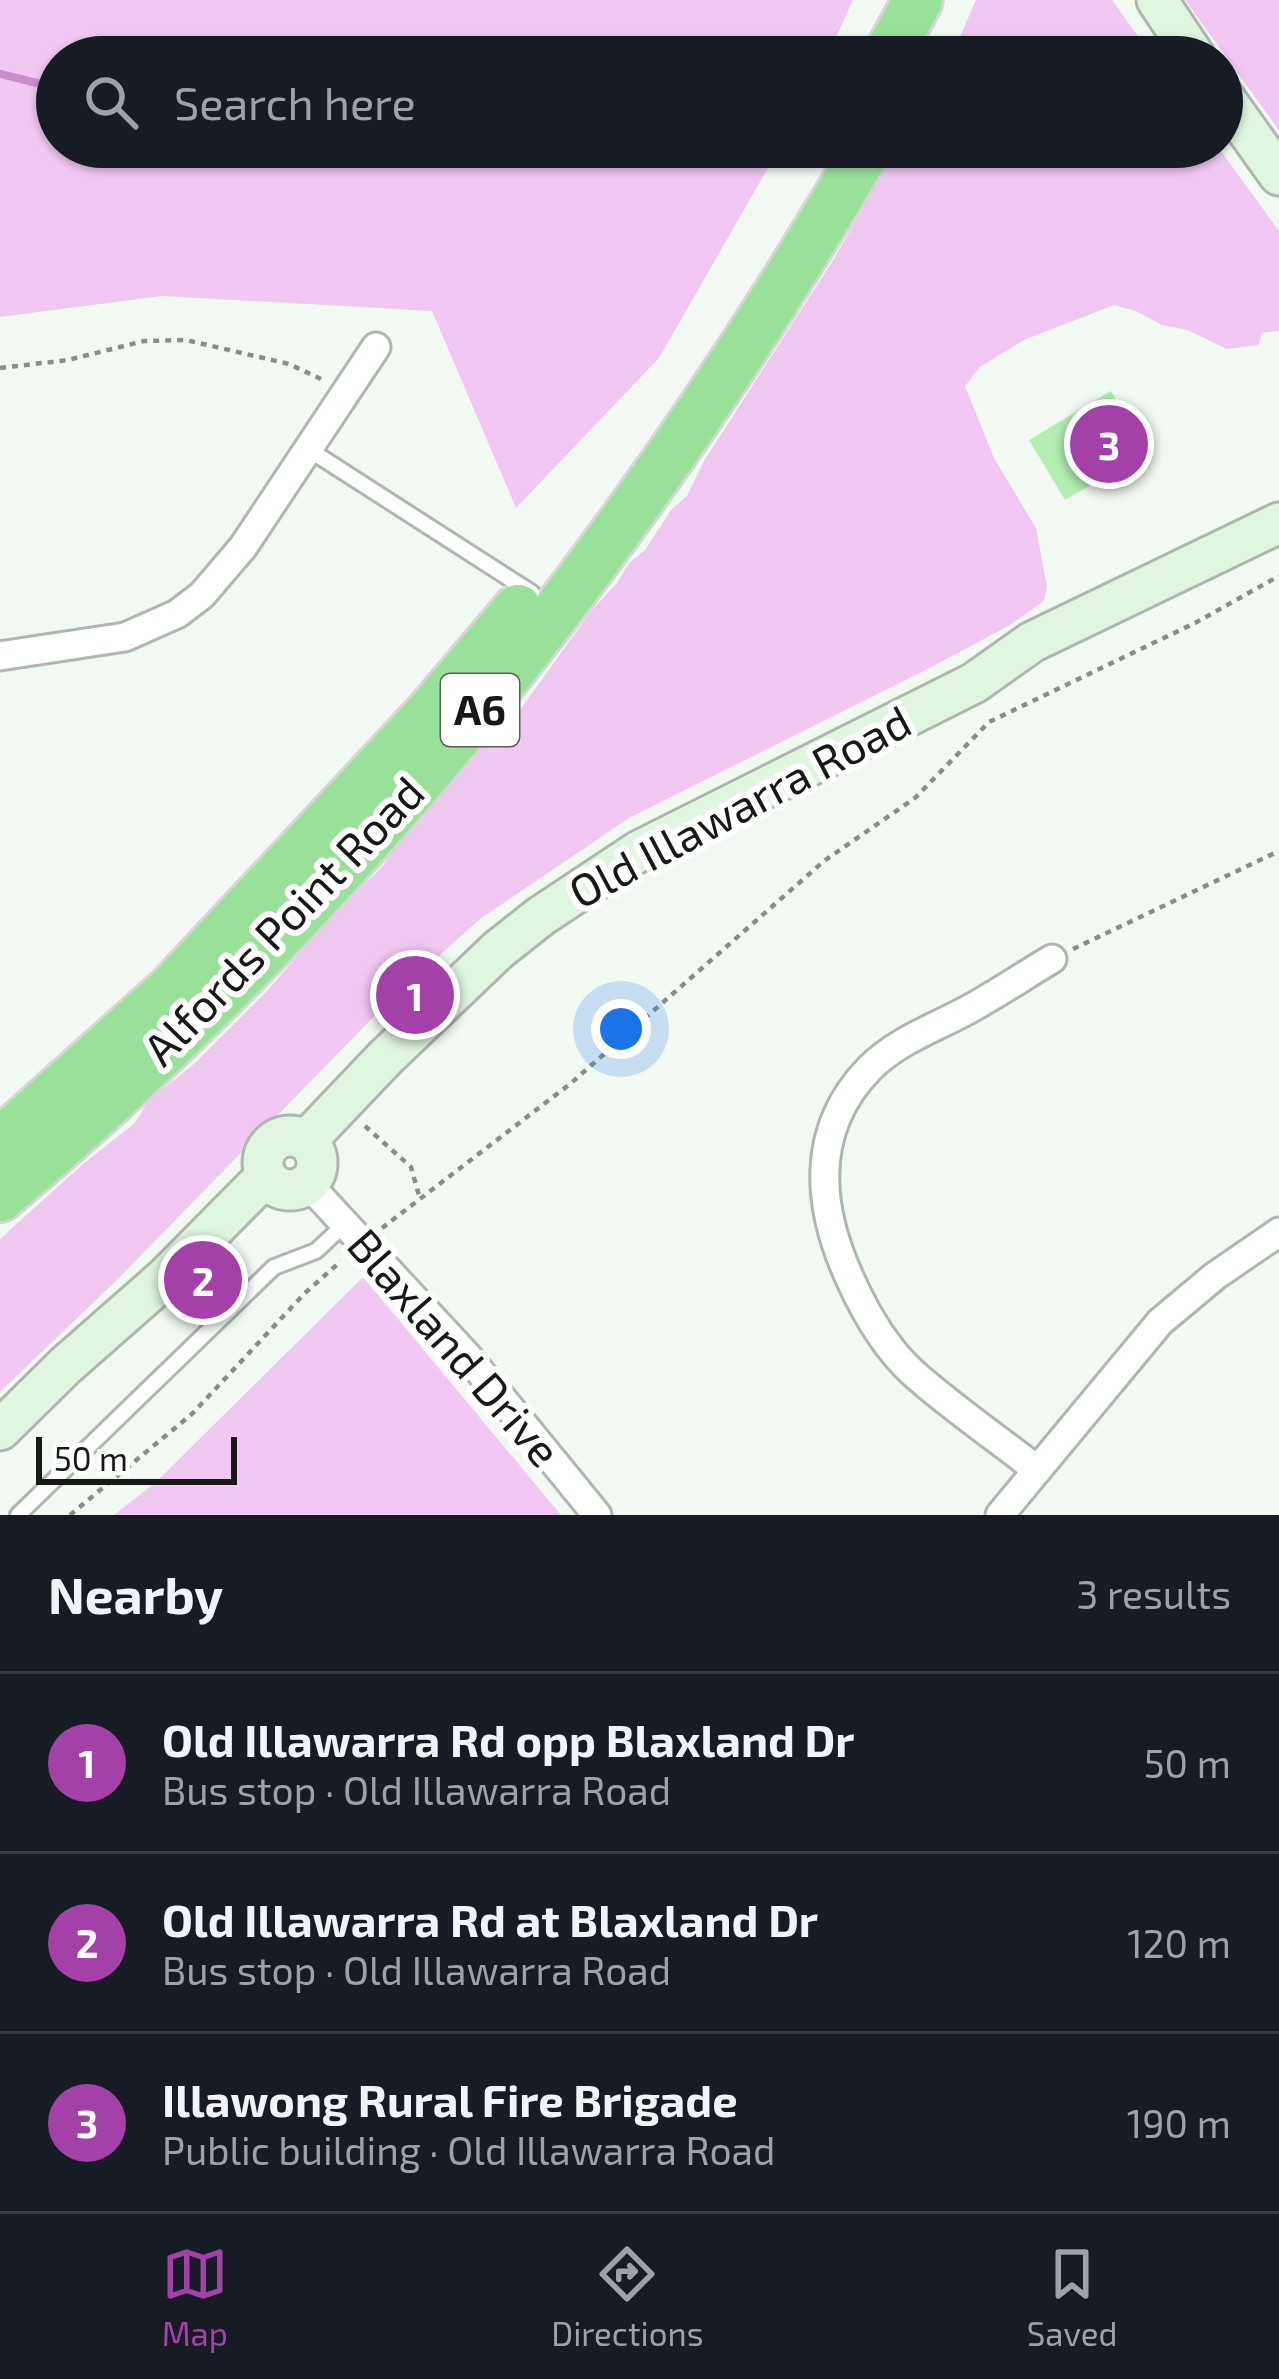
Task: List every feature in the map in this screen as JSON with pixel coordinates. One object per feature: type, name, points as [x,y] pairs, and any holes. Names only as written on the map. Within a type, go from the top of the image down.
[{"type":"highway","points":[[898,36],[918,0]]},
{"type":"highway","points":[[930,36],[950,0]]},
{"type":"highway","name":"Alfords Point Road","points":[[0,1143],[172,988],[430,712],[532,593],[683,386],[822,168]]},
{"type":"highway","name":"Alfords Point Road","points":[[0,1197],[81,1129],[305,908],[457,740],[688,429],[855,168]]},
{"type":"street","points":[[1157,5],[1180,36]]},
{"type":"street","points":[[1243,124],[1279,175]]},
{"type":"street","points":[[0,656],[124,637],[177,614],[224,573],[376,347]]},
{"type":"street","name":"Old Illawarra Road","points":[[306,1141],[498,950],[638,851],[974,683],[1032,642],[1279,523]]},
{"type":"street","name":"Old Illawarra Road","points":[[974,683],[1052,660],[1279,554]]},
{"type":"street","points":[[1036,1469],[910,1370],[881,1337],[831,1235],[823,1174],[840,1106],[873,1065],[1052,959]]},
{"type":"street","points":[[0,1430],[165,1278],[266,1176],[265,1152],[276,1140],[291,1136],[306,1141],[317,1162],[308,1184],[285,1190],[266,1176]]},
{"type":"street","name":"Blaxland Drive","points":[[308,1184],[469,1358],[597,1515]]},
{"type":"street","points":[[1000,1515],[1160,1322],[1279,1232]]},
{"type":"lane","points":[[308,449],[532,593]]},
{"type":"lane","points":[[18,1515],[274,1267],[316,1251],[346,1223]]},
{"type":"path","points":[[0,368],[89,356],[144,341],[186,340],[290,364],[348,392]]},
{"type":"path","points":[[378,1232],[570,1084],[824,861],[915,798],[989,722],[1195,623],[1279,576]]},
{"type":"path","points":[[1052,959],[1279,851]]},
{"type":"path","points":[[356,1118],[410,1167],[420,1198]]},
{"type":"path","points":[[70,1515],[192,1414],[344,1258]]},
{"type":"shaded area","points":[[0,0],[853,0],[837,36],[36,36],[36,168],[768,168],[659,358],[516,508],[432,311],[162,296],[0,317]]},
{"type":"shaded area","points":[[976,0],[1112,0],[1138,36],[960,36]]},
{"type":"shaded area","points":[[1185,0],[1279,0],[1279,131],[1243,80],[1243,36],[1211,36]]},
{"type":"shaded area","points":[[886,168],[1233,168],[1279,231],[1279,331],[1262,333],[1259,345],[1227,349],[1114,305],[1024,340],[980,367],[965,386],[994,458],[1036,528],[1047,586],[1044,601],[924,671],[629,818],[480,919],[387,1003],[119,1278],[0,1392],[0,1239],[135,1123],[148,1101],[195,1063],[267,991],[382,867],[459,771],[520,710],[591,611],[687,496],[704,461],[832,262]]},
{"type":"shaded area","points":[[363,1277],[561,1515],[114,1515],[156,1482]]},
{"type":"building","points":[[1111,391],[1147,452],[1065,500],[1029,440]]},
{"type":"waterway","points":[[0,74],[36,83]]},
{"type":"place","name":"Illawong Rural Fire Brigade","points":[[1109,444]]},
{"type":"place","name":"Old Illawarra Rd opp Blaxland Dr","points":[[415,995]]},
{"type":"place","name":"Old Illawarra Rd at Blaxland Dr","points":[[203,1280]]}]
